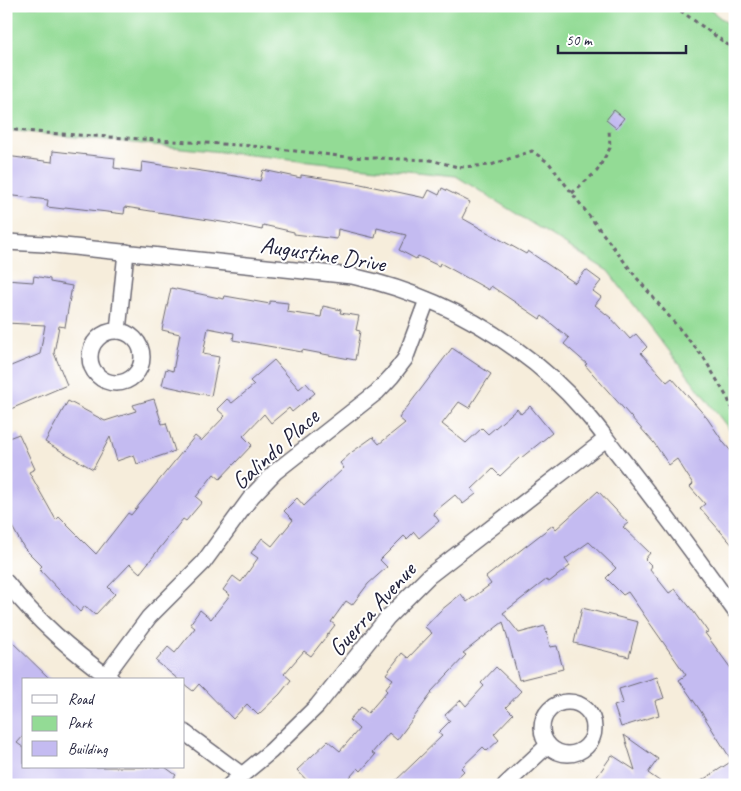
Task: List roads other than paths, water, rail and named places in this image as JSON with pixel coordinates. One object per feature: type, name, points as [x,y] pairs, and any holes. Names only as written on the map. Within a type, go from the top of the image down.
[{"type":"street","name":"Augustine Drive","points":[[6,242],[46,244],[352,276],[379,282],[450,309],[518,350],[548,375],[584,411],[670,520],[735,611]]},
{"type":"street","points":[[118,330],[126,252]]},
{"type":"street","name":"Galindo Place","points":[[109,678],[149,617],[203,562],[252,496],[276,472],[377,392],[392,376],[404,359],[427,300]]},
{"type":"street","name":"Guerra Avenue","points":[[236,780],[292,732],[317,706],[387,618],[429,576],[606,439]]},
{"type":"street","points":[[6,582],[27,608],[54,636],[109,678]]},
{"type":"street","points":[[185,733],[236,780]]},
{"type":"street","points":[[505,785],[548,745]]}]
